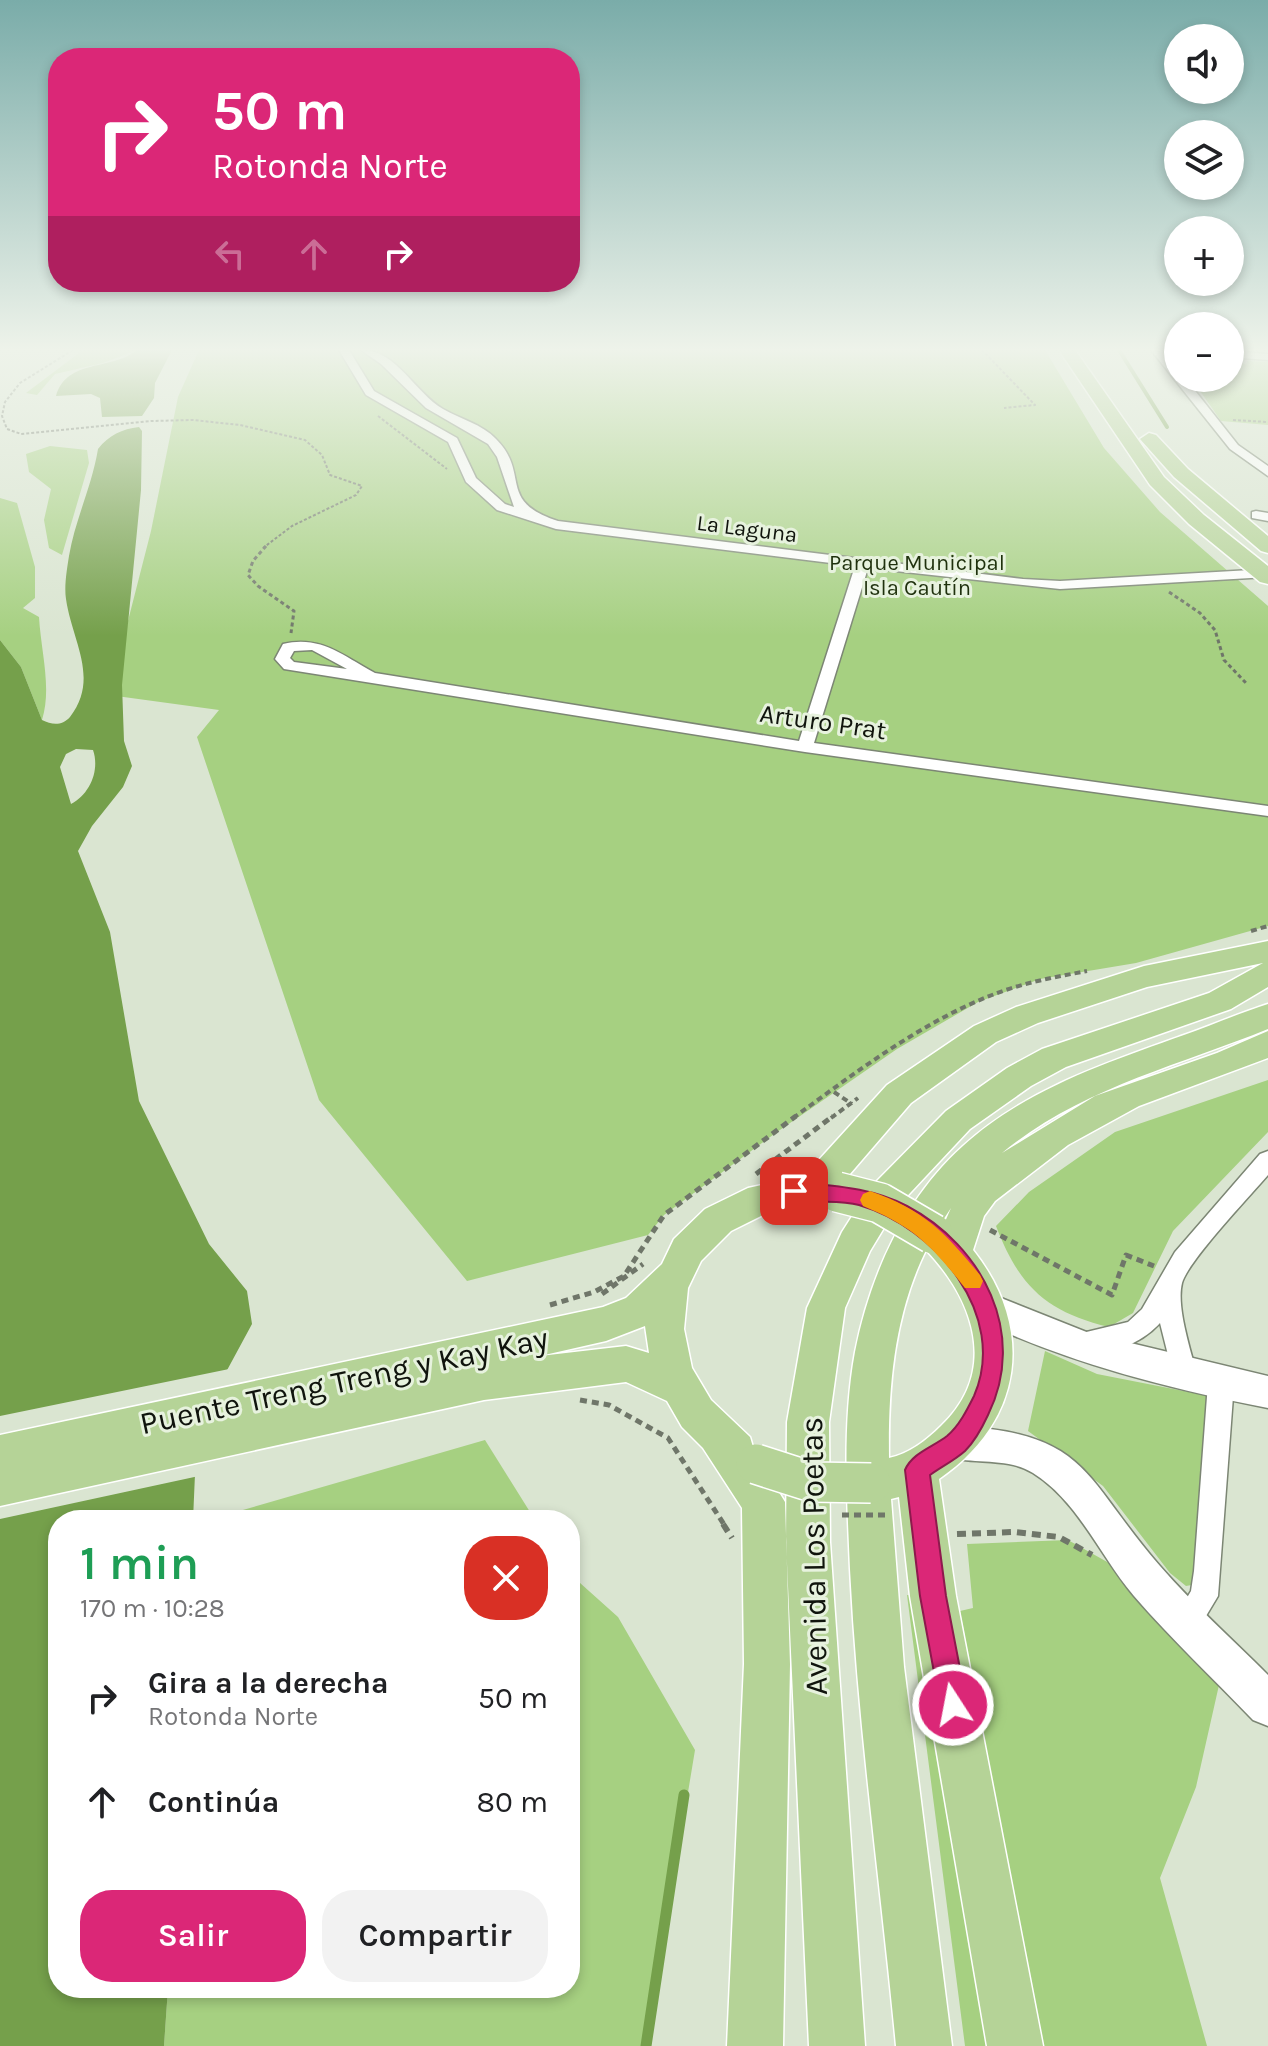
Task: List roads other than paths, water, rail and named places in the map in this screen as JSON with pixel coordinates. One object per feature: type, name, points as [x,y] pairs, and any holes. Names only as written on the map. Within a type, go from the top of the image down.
[{"type":"main road","points":[[1131,445],[1157,481],[1217,538],[1267,578]]},
{"type":"main road","points":[[1156,445],[1168,461],[1268,547]]},
{"type":"main road","points":[[794,1191],[830,1172],[899,1094],[985,1034],[1027,1015],[1144,977],[1268,952]]},
{"type":"main road","name":"Avenida Los Poetas","points":[[837,2046],[808,1542],[808,1422],[826,1308],[855,1243],[883,1198],[958,1120],[988,1097],[1054,1058],[1220,1001],[1268,973]]},
{"type":"main road","name":"Avenida Los Poetas","points":[[924,2046],[885,1719],[873,1572],[867,1428],[871,1377],[888,1296],[899,1264],[930,1207],[975,1155],[1026,1115],[1116,1069],[1268,1016]]},
{"type":"main road","points":[[943,1244],[990,1183],[1107,1105],[1214,1068],[1268,1043]]},
{"type":"main road","points":[[794,1191],[837,1192],[880,1203],[943,1244],[986,1307],[993,1331],[993,1360],[986,1395],[970,1426],[936,1457],[879,1499],[798,1480],[738,1452],[696,1416],[680,1387],[664,1344],[663,1307],[671,1277],[684,1251],[720,1216],[768,1195],[794,1191]]},
{"type":"main road","name":"Puente Treng Treng y Kay Kay","points":[[0,1485],[474,1368],[628,1317],[650,1303],[671,1277]]},
{"type":"main road","points":[[986,1307],[1062,1341],[1184,1375],[1268,1392]]},
{"type":"main road","name":"Puente Treng Treng y Kay Kay","points":[[0,1455],[474,1368],[626,1364],[662,1376],[680,1387]]},
{"type":"main road","points":[[936,1457],[1011,1446],[1046,1461],[1089,1498],[1131,1562],[1268,1705]]},
{"type":"main road","points":[[738,1452],[763,1502],[767,1664],[755,2046]]},
{"type":"main road","points":[[936,1457],[933,1596],[1015,2046]]},
{"type":"street","name":"La Laguna","points":[[455,445],[470,479],[483,493],[501,507],[556,525],[1023,583],[1060,585],[1200,576],[1267,578]]},
{"type":"street","points":[[495,445],[507,466],[512,497],[530,517]]},
{"type":"street","points":[[1233,445],[1268,472]]},
{"type":"street","points":[[1200,576],[1214,571],[1225,558],[1224,548],[1217,538]]},
{"type":"street","points":[[805,747],[863,563]]},
{"type":"street","name":"Arturo Prat","points":[[371,677],[352,668],[327,648],[314,644],[288,647],[282,659],[289,666],[805,747],[1268,811]]},
{"type":"street","points":[[1062,1341],[1097,1342],[1137,1330],[1151,1317],[1172,1277],[1268,1160]]},
{"type":"street","points":[[1172,1277],[1171,1317],[1184,1375]]},
{"type":"street","points":[[1187,1621],[1204,1596],[1208,1571],[1221,1383]]},
{"type":"waterway","points":[[646,2046],[684,1795]]},
{"type":"park label","name":"Parque Municipal Isla Cautín","points":[[917,576]]}]
